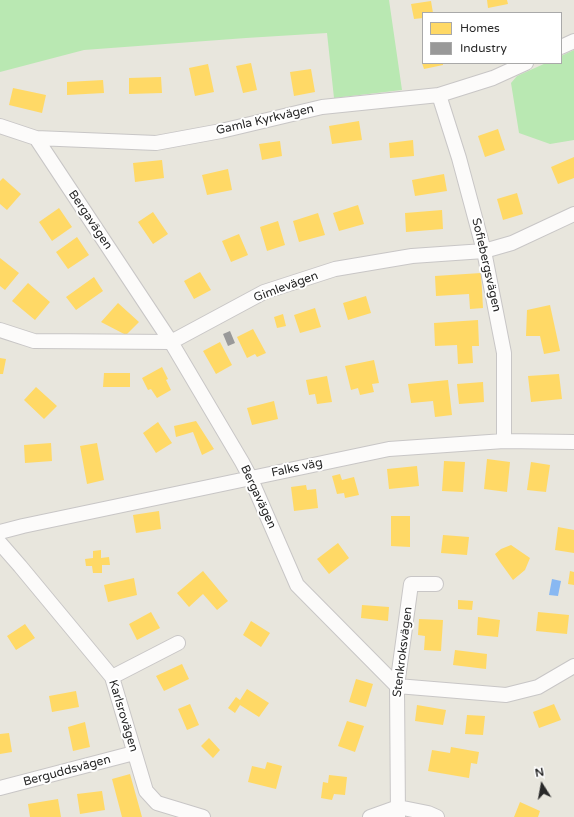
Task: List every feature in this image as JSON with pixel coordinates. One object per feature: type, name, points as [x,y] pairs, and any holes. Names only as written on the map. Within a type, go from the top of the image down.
[{"type":"street","points":[[562,47],[574,41]]},
{"type":"street","name":"Gamla Kyrkvägen","points":[[0,126],[36,138],[156,143],[220,131],[322,107],[439,94],[493,78],[524,64]]},
{"type":"street","name":"Sofiebergsvägen","points":[[439,94],[459,158],[484,251],[504,353],[504,441]]},
{"type":"street","name":"Bergavägen","points":[[36,138],[171,342],[250,477],[297,585],[397,686]]},
{"type":"street","name":"Gimlevägen","points":[[0,330],[34,341],[171,342],[264,292],[335,269],[412,256],[484,251],[512,243],[574,214]]},
{"type":"street","name":"Falks väg","points":[[0,532],[250,477],[389,449],[504,441],[574,442]]},
{"type":"street","name":"Karlsrovägen","points":[[0,544],[112,677],[146,791],[157,803],[203,817]]},
{"type":"street","name":"Stenkroksvägen","points":[[398,812],[397,686],[411,584],[436,584]]},
{"type":"street","points":[[112,677],[178,643]]},
{"type":"street","points":[[397,686],[506,695],[538,687],[574,666]]},
{"type":"street","name":"Berguddsvägen","points":[[0,788],[134,753]]},
{"type":"street","points":[[370,817],[398,812],[428,813],[437,817]]},
{"type":"green space","points":[[0,0],[389,0],[402,90],[334,98],[327,33],[84,50],[0,72]]},
{"type":"green space","points":[[574,50],[574,140],[550,144],[519,133],[511,83],[517,76],[544,64],[562,64],[562,56]]},
{"type":"water","points":[[552,579],[561,581],[558,596],[549,595]]},
{"type":"building: Homes","points":[[487,0],[507,0],[508,4],[488,8]]},
{"type":"building: Homes","points":[[431,1],[433,12],[422,12],[422,18],[414,19],[411,4]]},
{"type":"building: Homes","points":[[251,63],[257,90],[243,93],[236,66]]},
{"type":"building: Homes","points":[[208,64],[214,92],[195,96],[189,68]]},
{"type":"building: Homes","points":[[422,64],[443,64],[443,65],[424,69]]},
{"type":"building: Homes","points":[[311,69],[315,92],[294,96],[290,72]]},
{"type":"building: Homes","points":[[161,77],[162,93],[129,94],[129,78]]},
{"type":"building: Homes","points":[[103,80],[104,93],[67,95],[67,82]]},
{"type":"building: Homes","points":[[13,88],[46,95],[42,113],[9,105]]},
{"type":"building: Homes","points":[[359,121],[362,140],[332,144],[329,126]]},
{"type":"building: Homes","points":[[498,129],[505,150],[485,157],[478,136]]},
{"type":"building: Homes","points":[[413,140],[414,156],[390,158],[389,143]]},
{"type":"building: Homes","points":[[280,141],[282,156],[262,160],[259,144]]},
{"type":"building: Homes","points":[[574,157],[574,178],[558,184],[551,167]]},
{"type":"building: Homes","points":[[162,160],[164,178],[135,182],[133,163]]},
{"type":"building: Homes","points":[[228,169],[232,190],[207,195],[202,175]]},
{"type":"building: Homes","points":[[444,174],[447,191],[415,196],[412,180]]},
{"type":"building: Homes","points":[[3,178],[21,194],[7,210],[0,204],[0,181]]},
{"type":"building: Homes","points":[[517,193],[523,214],[503,220],[497,199]]},
{"type":"building: Homes","points":[[358,205],[364,224],[339,231],[333,213]]},
{"type":"building: Homes","points":[[59,208],[72,227],[52,241],[39,222]]},
{"type":"building: Homes","points":[[442,210],[443,229],[406,232],[405,213]]},
{"type":"building: Homes","points":[[153,212],[168,234],[153,244],[138,222]]},
{"type":"building: Homes","points":[[318,213],[325,235],[299,242],[293,221]]},
{"type":"building: Homes","points":[[278,221],[285,245],[267,251],[260,227]]},
{"type":"building: Homes","points":[[239,234],[248,255],[231,262],[222,241]]},
{"type":"building: Homes","points":[[77,237],[89,255],[68,269],[56,252]]},
{"type":"building: Homes","points":[[0,258],[19,273],[5,290],[0,286]]},
{"type":"building: Homes","points":[[200,272],[211,290],[194,299],[184,281]]},
{"type":"building: Homes","points":[[481,273],[483,308],[470,309],[469,294],[436,296],[435,276]]},
{"type":"building: Homes","points":[[94,277],[103,291],[76,310],[66,297]]},
{"type":"building: Homes","points":[[28,283],[50,302],[35,320],[12,301]]},
{"type":"building: Homes","points":[[366,296],[371,313],[348,320],[343,303]]},
{"type":"building: Homes","points":[[118,303],[139,322],[126,335],[101,322]]},
{"type":"building: Homes","points":[[550,305],[560,351],[544,354],[540,336],[526,336],[527,310]]},
{"type":"building: Homes","points":[[315,308],[321,327],[300,333],[294,315]]},
{"type":"building: Homes","points":[[283,314],[286,326],[277,328],[274,317]]},
{"type":"building: Homes","points":[[478,320],[479,346],[472,346],[473,363],[458,364],[457,345],[435,346],[434,323]]},
{"type":"building: Homes","points":[[253,329],[266,353],[257,357],[255,354],[247,358],[237,337]]},
{"type":"building: Homes","points":[[220,342],[232,365],[216,374],[203,351]]},
{"type":"building: Homes","points":[[0,358],[6,359],[3,374],[0,374]]},
{"type":"building: Homes","points":[[374,360],[379,383],[372,384],[374,392],[360,395],[358,388],[351,390],[345,366]]},
{"type":"building: Homes","points":[[162,367],[168,379],[166,380],[171,390],[157,398],[151,389],[148,390],[142,378]]},
{"type":"building: Homes","points":[[104,373],[130,373],[130,387],[103,387]]},
{"type":"building: Homes","points":[[559,374],[562,399],[531,402],[528,376]]},
{"type":"building: Homes","points":[[327,376],[332,402],[317,404],[315,394],[309,395],[306,380]]},
{"type":"building: Homes","points":[[448,380],[452,415],[435,417],[433,401],[411,403],[408,384]]},
{"type":"building: Homes","points":[[483,382],[484,402],[459,404],[457,384]]},
{"type":"building: Homes","points":[[36,387],[57,406],[44,419],[24,400]]},
{"type":"building: Homes","points":[[274,401],[278,419],[252,425],[247,408]]},
{"type":"building: Homes","points":[[196,421],[214,449],[202,455],[193,432],[176,437],[174,426]]},
{"type":"building: Homes","points":[[158,422],[172,443],[156,453],[143,433]]},
{"type":"building: Homes","points":[[51,443],[52,461],[25,463],[24,445]]},
{"type":"building: Homes","points":[[97,443],[104,480],[87,484],[80,446]]},
{"type":"building: Homes","points":[[487,459],[510,462],[507,492],[484,489]]},
{"type":"building: Homes","points":[[444,461],[465,462],[463,492],[442,491]]},
{"type":"building: Homes","points":[[531,462],[550,465],[546,492],[527,490]]},
{"type":"building: Homes","points":[[417,466],[419,486],[389,489],[387,469]]},
{"type":"building: Homes","points":[[340,474],[342,480],[354,477],[359,495],[345,498],[344,493],[337,494],[332,476]]},
{"type":"building: Homes","points":[[306,485],[307,490],[316,489],[318,508],[294,511],[291,487]]},
{"type":"building: Homes","points":[[159,511],[161,529],[136,533],[133,515]]},
{"type":"building: Homes","points":[[391,516],[410,516],[410,547],[391,546]]},
{"type":"building: Homes","points":[[558,527],[574,530],[574,553],[555,550]]},
{"type":"building: Homes","points":[[443,535],[469,537],[467,555],[441,553]]},
{"type":"building: Homes","points":[[338,543],[349,558],[329,574],[317,559]]},
{"type":"building: Homes","points":[[511,545],[530,558],[525,570],[513,580],[495,554],[501,549]]},
{"type":"building: Homes","points":[[101,550],[101,558],[109,557],[110,565],[102,565],[102,573],[93,573],[92,566],[86,566],[85,559],[93,558],[93,551]]},
{"type":"building: Homes","points":[[203,571],[228,601],[217,610],[203,594],[189,607],[177,593]]},
{"type":"building: Homes","points":[[570,571],[574,572],[574,585],[568,584]]},
{"type":"building: Homes","points":[[134,578],[137,595],[108,602],[104,585]]},
{"type":"building: Homes","points":[[458,600],[473,601],[472,610],[458,609]]},
{"type":"building: Homes","points":[[362,605],[389,607],[388,621],[361,618]]},
{"type":"building: Homes","points":[[151,612],[160,628],[137,640],[129,624]]},
{"type":"building: Homes","points":[[538,612],[569,615],[567,634],[536,631]]},
{"type":"building: Homes","points":[[478,617],[500,620],[498,637],[477,635]]},
{"type":"building: Homes","points":[[419,619],[443,620],[441,651],[424,650],[425,636],[418,635]]},
{"type":"building: Homes","points":[[251,621],[270,633],[261,647],[243,635]]},
{"type":"building: Homes","points":[[25,624],[35,638],[16,650],[7,636]]},
{"type":"building: Homes","points":[[455,650],[487,654],[486,669],[453,665]]},
{"type":"building: Homes","points":[[182,664],[189,679],[164,691],[156,676]]},
{"type":"building: Homes","points":[[356,679],[373,684],[366,707],[349,702]]},
{"type":"building: Homes","points":[[247,689],[269,703],[259,717],[240,705],[235,713],[228,708],[236,697],[240,700]]},
{"type":"building: Homes","points":[[76,691],[79,707],[52,712],[49,696]]},
{"type":"building: Homes","points":[[190,704],[199,725],[187,730],[178,709]]},
{"type":"building: Homes","points":[[554,704],[561,720],[539,728],[533,712]]},
{"type":"building: Homes","points":[[417,705],[446,710],[443,725],[415,721]]},
{"type":"building: Homes","points":[[467,715],[485,716],[483,735],[465,734]]},
{"type":"building: Homes","points":[[347,721],[364,726],[355,752],[338,746]]},
{"type":"building: Homes","points":[[85,722],[90,747],[73,751],[68,727]]},
{"type":"building: Homes","points":[[9,733],[12,752],[0,754],[0,734]]},
{"type":"building: Homes","points":[[209,738],[220,750],[213,758],[201,746]]},
{"type":"building: Homes","points":[[451,747],[479,752],[477,764],[471,763],[469,778],[428,771],[432,750],[450,753]]},
{"type":"building: Homes","points":[[267,762],[282,766],[276,789],[248,782],[252,766],[265,769]]},
{"type":"building: Homes","points":[[130,774],[142,817],[122,817],[112,779]]},
{"type":"building: Homes","points":[[329,775],[347,777],[345,795],[334,794],[332,800],[321,798],[323,782],[328,783]]},
{"type":"building: Homes","points":[[102,791],[105,810],[80,814],[77,794]]},
{"type":"building: Homes","points":[[58,799],[61,817],[30,817],[28,804]]},
{"type":"building: Homes","points":[[520,802],[540,811],[538,817],[514,817]]},
{"type":"building: Industry","points":[[230,331],[235,343],[228,346],[223,334]]}]
